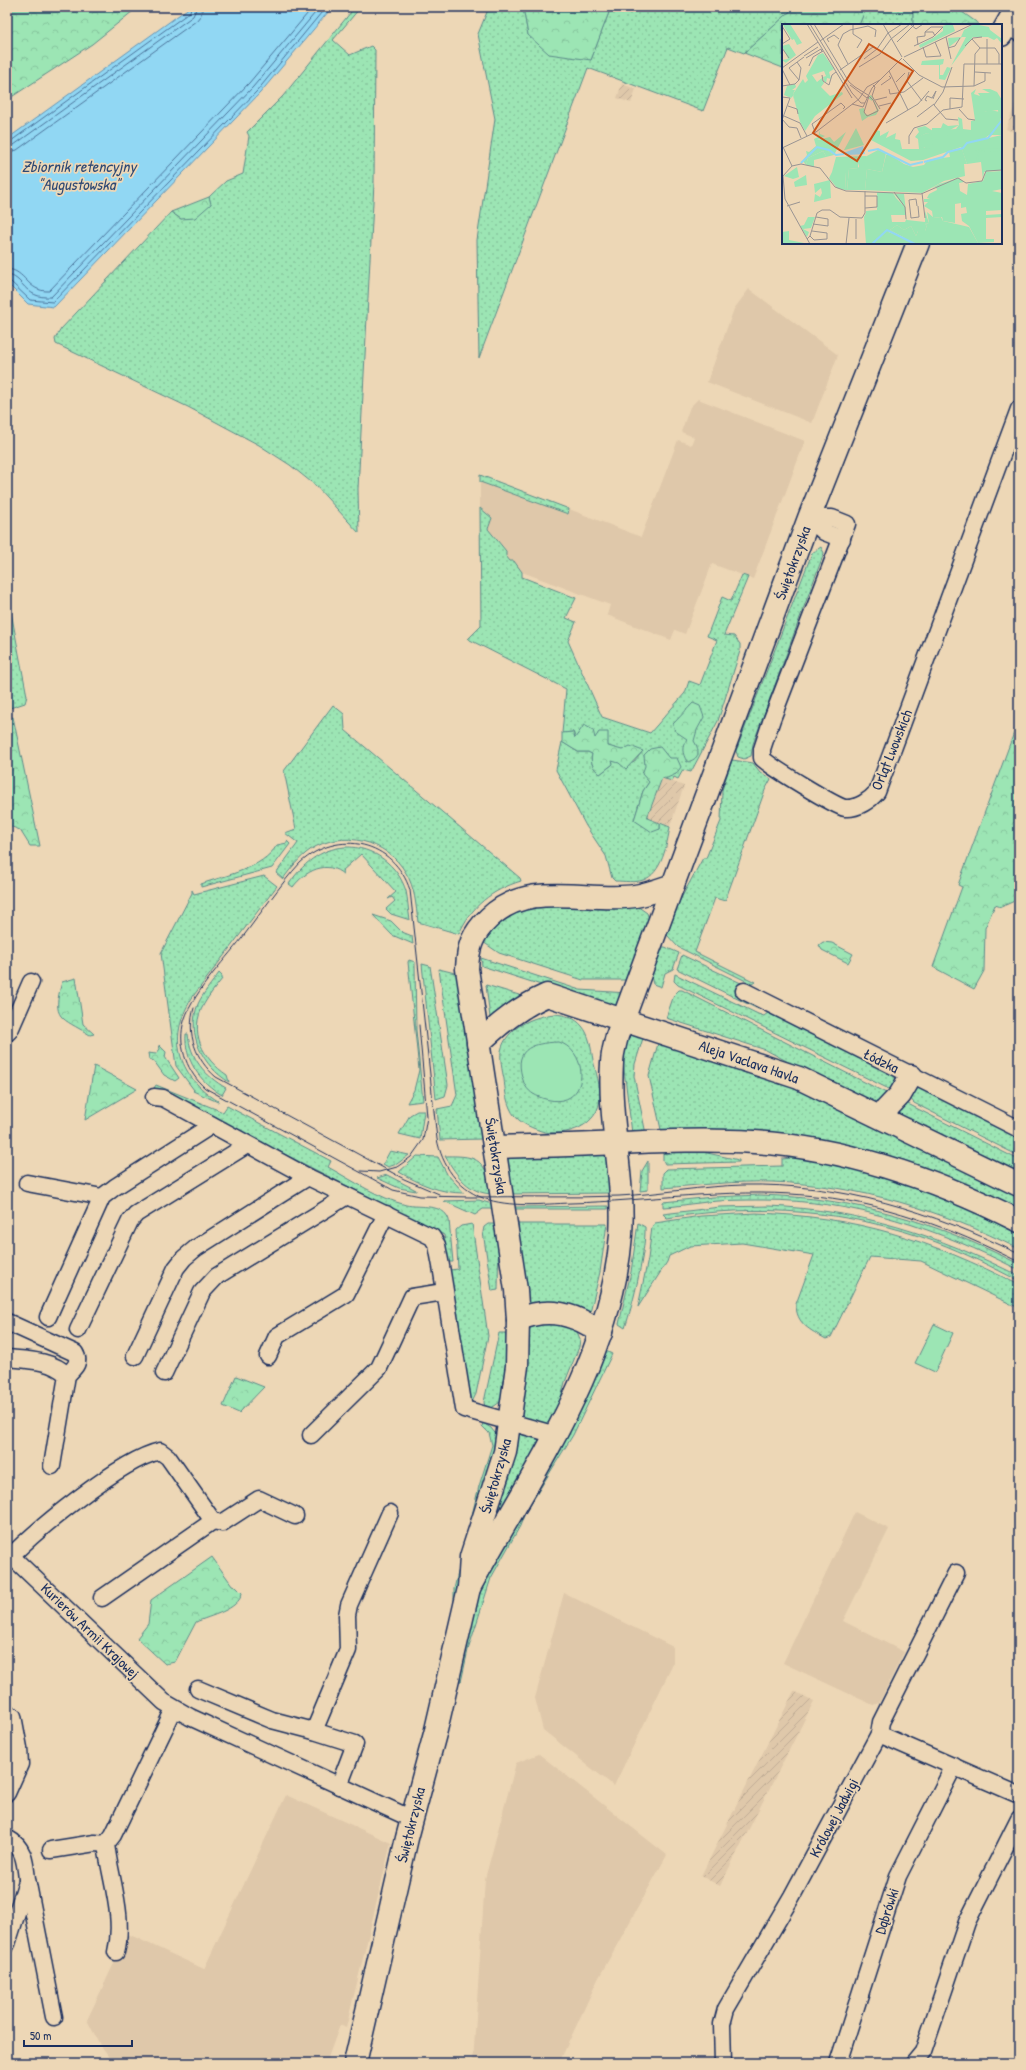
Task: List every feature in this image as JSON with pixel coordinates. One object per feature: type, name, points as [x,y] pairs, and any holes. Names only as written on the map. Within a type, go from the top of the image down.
[{"type":"main road","points":[[1008,32],[1017,7]]},
{"type":"main road","name":"Świętokrzyska","points":[[469,1588],[556,1435],[585,1374],[600,1333],[609,1303],[621,1235],[618,1143],[612,1095],[612,1061],[623,1020],[809,518],[918,244]]},
{"type":"main road","name":"Świętokrzyska","points":[[355,2063],[412,1819],[436,1730],[469,1588],[471,1557],[505,1452],[517,1366],[518,1320],[515,1283],[467,969],[468,949],[474,936],[496,911],[513,901],[542,895],[636,896],[673,885]]},
{"type":"main road","points":[[636,896],[661,916]]},
{"type":"main road","name":"Aleja Vaclava Havla","points":[[478,1044],[511,1015],[527,1004],[548,995],[799,1078],[880,1116],[1019,1185]]},
{"type":"main road","points":[[880,1116],[900,1095],[911,1076]]},
{"type":"main road","points":[[494,1147],[711,1141],[755,1142],[832,1153],[912,1174],[949,1188],[1019,1221]]},
{"type":"main road","points":[[518,1320],[538,1313],[553,1312],[569,1315],[587,1323],[600,1333]]},
{"type":"street","name":"Orląt Lwowskich","points":[[809,518],[832,518],[844,532],[762,749],[762,758],[771,767],[844,808],[861,805],[871,799],[880,786],[1019,409]]},
{"type":"street","points":[[7,1034],[31,982]]},
{"type":"street","name":"Łódzka","points":[[744,991],[1019,1130]]},
{"type":"street","points":[[154,1097],[163,1098],[247,1145],[432,1237],[436,1241],[464,1409],[556,1435]]},
{"type":"street","points":[[48,1316],[102,1197],[114,1187],[212,1126]]},
{"type":"street","points":[[78,1330],[124,1233],[136,1214],[247,1145]]},
{"type":"street","points":[[135,1356],[176,1268],[184,1258],[196,1248],[308,1176]]},
{"type":"street","points":[[27,1183],[102,1197]]},
{"type":"street","points":[[164,1373],[202,1292],[209,1283],[217,1276],[347,1196]]},
{"type":"street","points":[[268,1356],[277,1336],[346,1294],[386,1214]]},
{"type":"street","points":[[311,1435],[379,1368],[412,1297],[444,1292]]},
{"type":"street","points":[[7,1322],[75,1353],[78,1360],[76,1366],[67,1376],[52,1466]]},
{"type":"street","points":[[7,1358],[41,1361],[61,1369],[67,1376]]},
{"type":"street","points":[[8,1556],[88,1492],[148,1454],[160,1451],[168,1457],[213,1521],[222,1523],[259,1499],[295,1516]]},
{"type":"street","points":[[314,1731],[348,1650],[349,1630],[347,1615],[349,1605],[390,1513]]},
{"type":"street","points":[[102,1598],[213,1521]]},
{"type":"street","name":"Kurierów Armii Krajowej","points":[[8,1556],[152,1692],[174,1709],[412,1819]]},
{"type":"street","name":"Królowej Jadwigi","points":[[722,2063],[722,2024],[726,2009],[792,1896],[879,1734],[881,1722],[956,1573]]},
{"type":"street","points":[[198,1689],[272,1720],[356,1744],[339,1786]]},
{"type":"street","points":[[116,1952],[119,1935],[118,1916],[106,1844],[113,1835],[174,1709]]},
{"type":"street","points":[[7,1794],[20,1764],[19,1748],[13,1716]]},
{"type":"street","points":[[879,1734],[1019,1795]]},
{"type":"street","name":"Dąbrówki","points":[[838,2063],[898,1876],[954,1766]]},
{"type":"street","points":[[914,2063],[922,2052],[967,1922],[1019,1820]]},
{"type":"street","points":[[7,1838],[18,1846],[25,1858],[27,1879],[54,2017]]},
{"type":"street","points":[[51,1850],[94,1843],[106,1844]]},
{"type":"street","points":[[7,1944],[27,1879]]},
{"type":"shaded area","points":[[622,84],[636,89],[631,103],[617,98]]},
{"type":"shaded area","points":[[1019,94],[1019,134],[1006,129]]},
{"type":"shaded area","points":[[749,289],[838,355],[812,423],[707,382],[734,309]]},
{"type":"shaded area","points":[[698,399],[805,441],[753,579],[712,564],[685,634],[675,630],[671,640],[607,615],[610,605],[522,572],[514,561],[510,561],[506,556],[506,551],[488,529],[492,518],[480,508],[480,482],[567,514],[569,509],[641,537],[678,440],[691,445],[694,437],[681,432],[690,407]]},
{"type":"shaded area","points":[[662,778],[684,786],[670,826],[647,818]]},
{"type":"shaded area","points":[[855,1512],[889,1529],[843,1621],[904,1652],[879,1703],[873,1705],[783,1663]]},
{"type":"shaded area","points":[[564,1593],[673,1647],[673,1664],[614,1786],[543,1730],[535,1698]]},
{"type":"shaded area","points":[[794,1691],[814,1701],[720,1886],[701,1876]]},
{"type":"shaded area","points":[[539,1754],[667,1855],[598,1979],[559,2063],[473,2063],[485,1879],[516,1763]]},
{"type":"shaded area","points":[[286,1795],[391,1843],[346,2028],[340,2025],[326,2063],[114,2063],[99,2043],[87,2020],[128,1934],[204,1969]]},
{"type":"green space","points":[[7,7],[138,7],[92,44],[7,100]]},
{"type":"green space","points":[[355,7],[359,9],[333,40],[350,55],[371,46],[375,50],[374,183],[358,489],[359,533],[316,486],[290,465],[259,445],[188,407],[56,344],[55,339],[61,329],[171,212],[181,219],[211,204],[209,197],[211,195],[226,181],[243,174],[249,136],[247,132],[283,96]]},
{"type":"green space","points":[[489,7],[523,7],[528,35],[591,60],[611,7],[623,7],[630,9],[632,7],[795,7],[744,53],[728,47],[703,111],[588,68],[479,358],[477,240],[495,119],[478,34]]},
{"type":"green space","points":[[523,7],[611,7],[591,60],[549,54],[528,35]]},
{"type":"green space","points":[[795,7],[863,7],[864,13],[859,24],[782,24],[782,68],[744,53]]},
{"type":"green space","points":[[863,7],[916,7],[913,12],[913,24],[859,24],[864,13]]},
{"type":"green space","points":[[916,7],[955,7],[979,24],[913,24],[913,12]]},
{"type":"green space","points":[[209,197],[211,204],[195,218],[181,219],[171,212]]},
{"type":"green space","points":[[480,475],[569,509],[568,514],[480,482]]},
{"type":"green space","points":[[480,508],[492,518],[488,529],[506,551],[506,556],[510,561],[514,561],[522,572],[522,577],[576,598],[566,618],[576,622],[568,641],[602,717],[650,733],[685,693],[689,681],[700,685],[717,640],[707,636],[722,597],[731,601],[742,575],[748,577],[724,635],[734,636],[740,644],[740,651],[718,721],[691,772],[683,770],[678,779],[674,777],[672,781],[665,779],[666,777],[676,774],[665,753],[644,755],[649,782],[643,791],[634,820],[660,829],[660,823],[670,827],[665,850],[659,865],[655,872],[643,880],[633,882],[615,881],[612,878],[606,856],[586,826],[556,770],[562,742],[578,752],[588,752],[592,754],[591,760],[593,765],[600,774],[612,765],[611,761],[633,763],[643,751],[622,751],[608,746],[607,741],[595,739],[584,726],[575,739],[573,732],[562,733],[566,689],[468,639],[481,626]]},
{"type":"green space","points":[[821,547],[824,553],[753,744],[751,756],[744,759],[738,757],[736,751],[812,553]]},
{"type":"green space","points":[[7,591],[27,696],[25,703],[7,709],[7,651],[11,645],[7,623]]},
{"type":"green space","points":[[693,703],[700,706],[704,717],[697,730],[694,741],[698,748],[698,754],[694,759],[687,762],[683,750],[687,739],[675,731],[673,724]]},
{"type":"green space","points":[[333,705],[344,714],[345,730],[520,878],[521,881],[492,894],[476,907],[459,934],[418,922],[416,903],[406,873],[398,862],[387,853],[376,846],[363,841],[349,839],[336,840],[323,844],[310,850],[302,856],[283,879],[276,873],[298,843],[285,833],[296,829],[284,771]]},
{"type":"green space","points":[[13,717],[40,846],[30,846],[20,830],[7,825],[7,719]]},
{"type":"green space","points":[[1019,719],[1019,899],[1001,907],[995,905],[985,928],[984,971],[974,989],[933,967],[962,887],[958,885]]},
{"type":"green space","points":[[584,725],[593,730],[595,738],[599,732],[608,732],[608,746],[622,750],[630,746],[643,751],[626,769],[619,763],[612,761],[613,764],[600,774],[596,770],[591,760],[592,754],[588,752],[578,752],[562,742],[562,733],[573,732],[575,738]]},
{"type":"green space","points":[[660,747],[669,758],[677,758],[681,767],[676,774],[665,779],[662,778],[647,818],[660,823],[660,829],[652,832],[634,820],[643,791],[649,782],[642,774],[645,766],[644,755],[650,749]]},
{"type":"green space","points":[[732,760],[753,763],[760,772],[771,779],[765,790],[725,901],[715,898],[695,952],[755,982],[752,984],[678,947],[667,935],[679,902],[703,858],[706,858],[721,821],[722,790]]},
{"type":"green space","points":[[287,841],[290,844],[272,868],[201,887],[201,884],[253,866],[270,853],[277,845],[287,843]]},
{"type":"green space","points":[[345,847],[365,850],[391,865],[406,891],[410,920],[391,914],[386,909],[395,901],[392,897],[388,899],[396,892],[361,854],[342,871],[344,875],[331,868],[317,869],[304,876],[293,887],[289,884],[300,870],[312,859],[327,851]]},
{"type":"green space","points":[[264,876],[277,886],[194,995],[185,1010],[180,1025],[178,1040],[180,1054],[185,1067],[204,1091],[218,1102],[193,1091],[194,1090],[176,1066],[161,953],[192,893],[192,890],[194,894]]},
{"type":"green space","points":[[559,903],[637,906],[647,913],[649,919],[626,980],[583,980],[499,953],[483,942],[489,932],[511,912]]},
{"type":"green space","points":[[373,915],[391,921],[402,932],[412,936],[413,944],[392,935]]},
{"type":"green space","points":[[823,942],[832,943],[853,954],[848,963],[822,950],[819,945]]},
{"type":"green space","points":[[662,947],[679,953],[673,969],[665,973],[661,987],[653,984],[651,976]]},
{"type":"green space","points":[[682,955],[743,984],[765,1010],[758,1009],[677,969]]},
{"type":"green space","points":[[481,958],[580,990],[628,993],[619,1010],[482,966]]},
{"type":"green space","points":[[409,960],[415,962],[416,1030],[423,1101],[407,1103],[414,1090],[419,1070]]},
{"type":"green space","points":[[422,964],[430,966],[448,1085],[445,1096],[436,1099]]},
{"type":"green space","points":[[439,969],[459,974],[483,1139],[440,1140],[437,1109],[452,1106],[457,1095]]},
{"type":"green space","points":[[219,973],[222,976],[222,979],[204,1004],[199,1014],[197,1025],[200,1044],[205,1053],[218,1069],[227,1075],[229,1082],[212,1067],[199,1049],[194,1027],[198,1004]]},
{"type":"green space","points":[[675,974],[758,1014],[764,1016],[769,1012],[894,1074],[896,1080],[891,1090],[678,985],[674,981]]},
{"type":"green space","points":[[76,978],[83,1024],[94,1034],[90,1035],[65,1020],[58,1011],[59,994],[62,982]]},
{"type":"green space","points":[[486,985],[519,995],[520,997],[490,1018]]},
{"type":"green space","points":[[679,990],[682,990],[892,1096],[884,1102],[873,1102],[809,1073],[766,1050],[666,1018],[674,995]]},
{"type":"green space","points":[[555,1014],[573,1019],[580,1023],[585,1030],[590,1042],[600,1092],[598,1106],[594,1115],[588,1122],[571,1131],[561,1133],[541,1131],[523,1123],[515,1117],[512,1113],[507,1098],[501,1065],[501,1051],[504,1043],[515,1029],[538,1017]]},
{"type":"green space","points":[[625,1029],[644,1035],[635,1064],[634,1076],[646,1134],[632,1133],[623,1062]]},
{"type":"green space","points":[[186,1034],[188,1034],[192,1051],[200,1066],[211,1078],[226,1088],[222,1095],[207,1084],[195,1069],[188,1053]]},
{"type":"green space","points":[[659,1040],[785,1081],[1019,1194],[1019,1212],[970,1188],[662,1134],[649,1076]]},
{"type":"green space","points":[[559,1042],[570,1048],[577,1058],[581,1069],[577,1090],[569,1098],[558,1101],[542,1098],[529,1091],[524,1083],[520,1063],[526,1050],[539,1044]]},
{"type":"green space","points":[[159,1045],[166,1052],[165,1057],[179,1078],[175,1081],[164,1075],[154,1061],[149,1059],[148,1053],[156,1054],[160,1049]]},
{"type":"green space","points":[[94,1066],[137,1089],[85,1120]]},
{"type":"green space","points":[[156,1085],[223,1112],[227,1106],[331,1161],[328,1167],[366,1189],[386,1198],[406,1205],[431,1207],[442,1211],[449,1220],[453,1262],[448,1262],[444,1235],[154,1088]]},
{"type":"green space","points":[[920,1087],[1019,1136],[1019,1156],[914,1103],[910,1098],[914,1089]]},
{"type":"green space","points":[[902,1101],[1019,1160],[1019,1177],[893,1113]]},
{"type":"green space","points":[[417,1111],[424,1111],[420,1139],[399,1134],[410,1115]]},
{"type":"green space","points":[[689,1149],[739,1160],[739,1162],[665,1164],[663,1160],[663,1151]]},
{"type":"green space","points":[[390,1151],[409,1155],[397,1164],[388,1167],[383,1164]]},
{"type":"green space","points":[[610,1153],[610,1193],[510,1194],[504,1155]]},
{"type":"green space","points":[[417,1156],[438,1157],[447,1174],[464,1193],[438,1190],[399,1172]]},
{"type":"green space","points":[[445,1156],[466,1157],[479,1162],[484,1167],[494,1194],[477,1191],[471,1187],[459,1177]]},
{"type":"green space","points":[[803,1157],[881,1173],[1019,1230],[1019,1249],[960,1222],[930,1211],[868,1194],[837,1188],[805,1184],[745,1182],[663,1188],[663,1173],[667,1169],[782,1166],[782,1159]]},
{"type":"green space","points":[[648,1161],[648,1190],[640,1191],[642,1171]]},
{"type":"green space","points":[[387,1175],[416,1191],[399,1188],[377,1178]]},
{"type":"green space","points":[[760,1195],[829,1201],[894,1214],[925,1224],[987,1249],[1019,1264],[1019,1270],[989,1255],[927,1230],[863,1211],[830,1205],[797,1201],[747,1200],[715,1201],[663,1207],[663,1202],[713,1197]]},
{"type":"green space","points":[[479,1200],[495,1205],[496,1209],[483,1209],[475,1215],[444,1201]]},
{"type":"green space","points":[[608,1206],[608,1209],[512,1209],[512,1207]]},
{"type":"green space","points":[[769,1206],[803,1208],[835,1213],[898,1227],[959,1248],[989,1261],[1019,1276],[1019,1281],[968,1255],[936,1242],[903,1231],[837,1216],[803,1212],[769,1211],[701,1213],[667,1218],[663,1214],[720,1207]]},
{"type":"green space","points":[[756,1213],[827,1219],[892,1233],[923,1243],[987,1269],[1019,1285],[1019,1308],[921,1261],[870,1257],[831,1337],[826,1339],[805,1326],[798,1317],[796,1304],[814,1255],[742,1243],[690,1246],[669,1256],[667,1262],[638,1307],[648,1259],[652,1227],[655,1223],[701,1216]]},
{"type":"green space","points":[[638,1223],[645,1227],[645,1237],[635,1292],[625,1328],[619,1324],[631,1272]]},
{"type":"green space","points":[[472,1224],[488,1336],[476,1394],[472,1402],[470,1400],[450,1270],[458,1269],[456,1230],[461,1226]]},
{"type":"green space","points":[[488,1224],[499,1224],[498,1290],[492,1291],[483,1232],[484,1227]]},
{"type":"green space","points":[[515,1224],[607,1224],[600,1272],[589,1317],[527,1308]]},
{"type":"green space","points":[[542,1320],[576,1329],[580,1339],[579,1347],[565,1382],[557,1414],[549,1424],[544,1425],[519,1419],[529,1328]]},
{"type":"green space","points":[[934,1324],[953,1333],[935,1372],[915,1363]]},
{"type":"green space","points":[[499,1333],[505,1333],[508,1343],[503,1400],[493,1407],[485,1408],[484,1402]]},
{"type":"green space","points":[[606,1351],[612,1354],[573,1435],[525,1513],[520,1526],[491,1578],[468,1650],[461,1682],[459,1676],[480,1588]]},
{"type":"green space","points":[[236,1376],[264,1387],[239,1413],[223,1406]]},
{"type":"green space","points":[[483,1423],[491,1428],[498,1437],[454,1609],[454,1589],[479,1486],[492,1445],[489,1433],[482,1426]]},
{"type":"green space","points":[[516,1431],[544,1437],[477,1554]]},
{"type":"green space","points":[[212,1557],[232,1585],[242,1593],[240,1599],[223,1612],[196,1622],[175,1662],[165,1664],[137,1638],[148,1624],[151,1600]]},
{"type":"water","name":"Zbiornik retencyjny \"Augustowska\"","points":[[190,7],[330,7],[329,11],[260,93],[54,307],[28,304],[7,283],[7,139]]},
{"type":"tram line","points":[[1019,1254],[953,1225],[919,1213],[885,1203],[815,1189],[743,1185],[601,1197],[564,1197],[508,1197],[489,1197],[471,1197],[420,1196],[393,1190],[205,1088],[189,1068],[186,1060],[182,1042],[183,1025],[192,1003],[200,991],[242,938],[277,890],[300,863],[315,852],[331,846],[347,843],[363,845],[378,851],[391,860],[402,873],[410,890],[439,1149],[447,1166],[458,1182],[474,1194],[483,1198],[493,1201],[527,1205],[746,1193],[775,1193],[833,1198],[861,1203],[915,1218],[968,1238],[1019,1262]]},
{"type":"tram line","points":[[194,1008],[191,1027],[194,1046],[203,1063],[216,1077],[404,1179],[439,1194]]},
{"type":"tram line","points":[[361,1171],[379,1172],[397,1167],[411,1157],[423,1140],[427,1117],[419,1025]]}]
